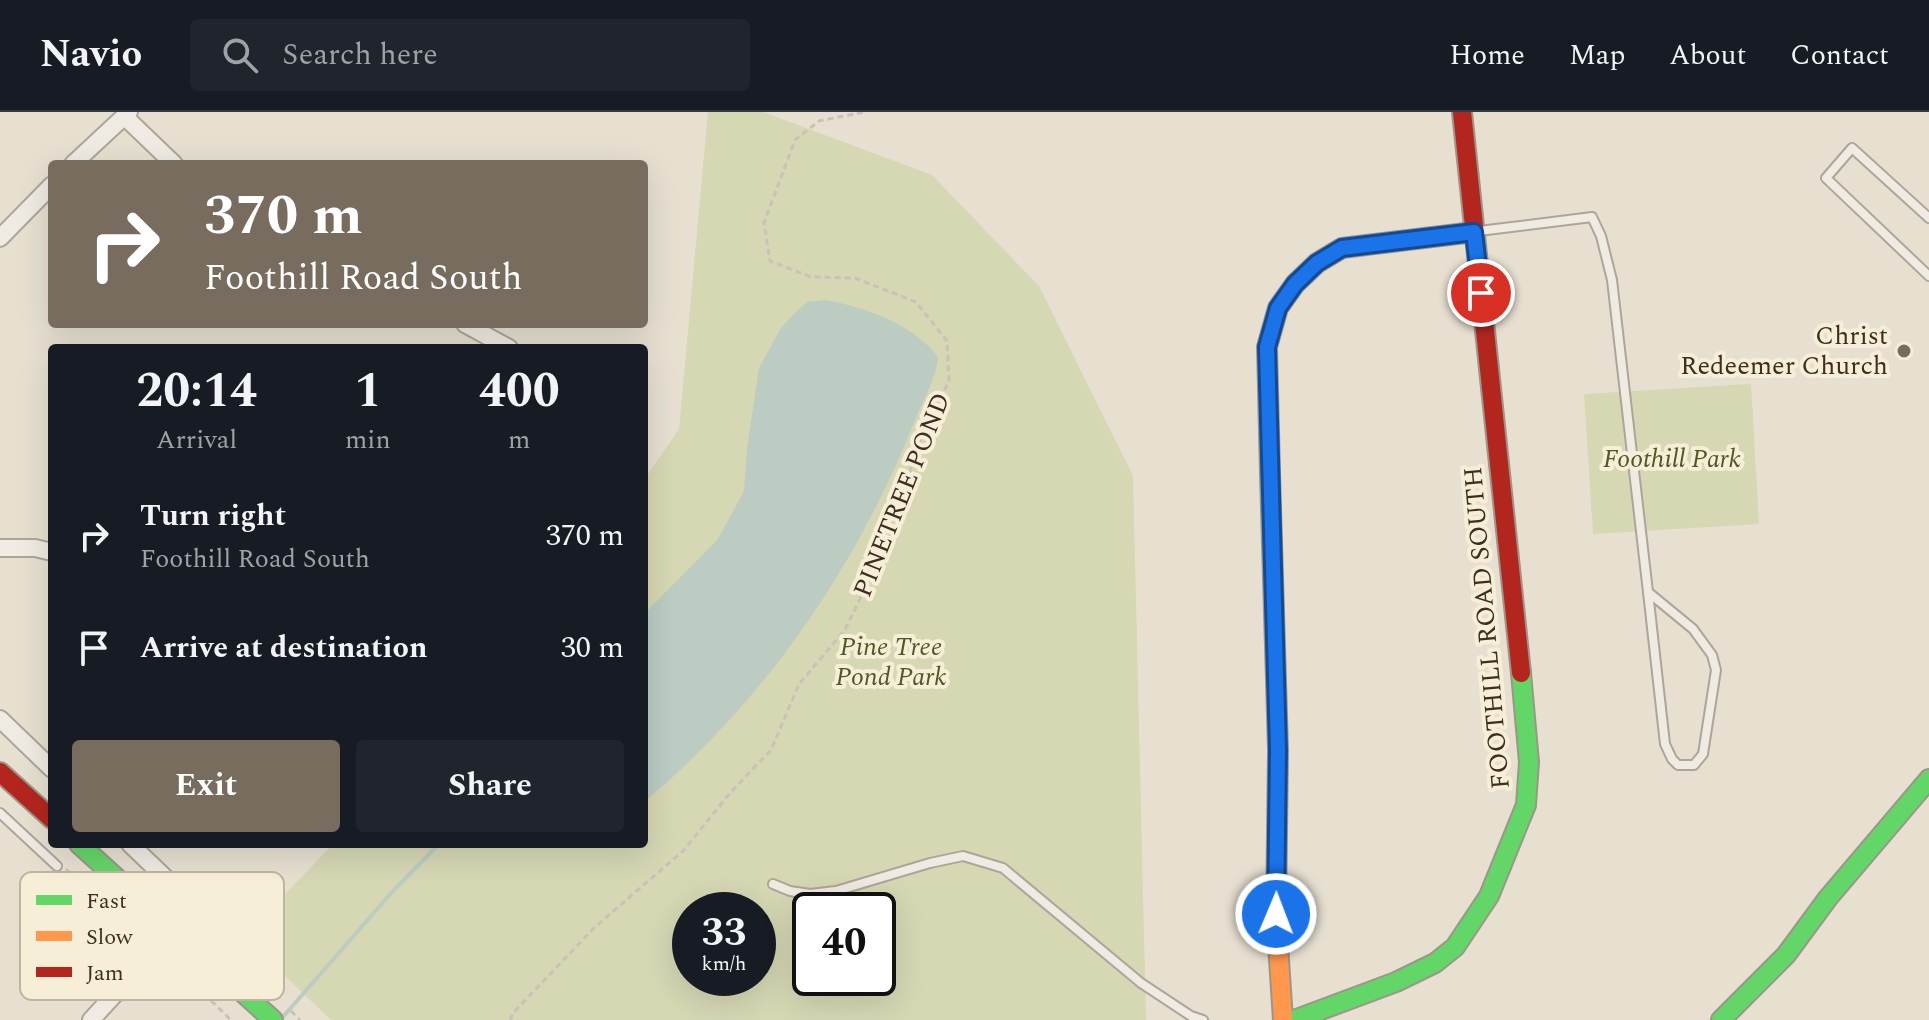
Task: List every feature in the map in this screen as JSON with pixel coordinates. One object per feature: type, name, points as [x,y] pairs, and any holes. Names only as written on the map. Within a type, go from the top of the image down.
[{"type":"street","name":"FOOTHILL ROAD SOUTH","points":[[1294,1020],[1396,982],[1435,963],[1455,947],[1489,896],[1526,805],[1529,762],[1462,112]]},
{"type":"street","points":[[77,160],[127,114],[170,160]]},
{"type":"street","points":[[0,238],[48,189]]},
{"type":"street","points":[[1283,1020],[1276,914],[1278,750],[1267,362],[1272,321],[1295,284],[1317,263],[1342,248],[1474,232]]},
{"type":"street","points":[[472,328],[502,344]]},
{"type":"street","points":[[0,548],[48,551]]},
{"type":"street","points":[[0,719],[48,765]]},
{"type":"street","points":[[0,772],[48,815]]},
{"type":"street","points":[[1721,1020],[1786,955],[1828,898],[1929,779]]},
{"type":"street","points":[[83,848],[110,872]]},
{"type":"street","points":[[134,848],[159,872]]},
{"type":"street","points":[[91,1020],[109,1000]]},
{"type":"street","points":[[262,1000],[281,1015]]},
{"type":"lane","points":[[1929,218],[1852,148],[1826,178],[1929,276]]},
{"type":"lane","points":[[1474,232],[1592,217],[1601,236],[1612,280],[1665,744],[1678,765],[1694,765],[1703,754],[1716,670],[1712,655],[1693,629],[1648,592]]},
{"type":"lane","points":[[0,813],[57,866]]},
{"type":"lane","points":[[773,884],[810,894],[836,891],[963,856],[1003,868],[1141,983],[1191,1016],[1203,1020]]},
{"type":"path","name":"PINETREE POND","points":[[510,1020],[514,1012],[594,928],[684,850],[730,793],[771,750],[799,684],[845,630],[897,521],[916,449],[949,381],[947,341],[916,302],[855,278],[811,277],[770,261],[764,223],[795,140],[819,121],[864,112]]},
{"type":"path","points":[[281,1015],[300,1020]]},
{"type":"green space","name":"Pine Tree Pond Park","points":[[708,112],[763,112],[932,175],[1039,286],[1133,476],[1146,1020],[331,1020],[284,975],[284,895],[329,848],[648,848],[648,474],[679,429]]},
{"type":"green space","name":"Foothill Park","points":[[1751,384],[1759,524],[1593,534],[1584,394]]},
{"type":"shaded area","points":[[825,300],[856,307],[902,326],[928,345],[938,357],[937,366],[890,478],[864,530],[802,630],[728,721],[648,798],[648,610],[718,539],[744,491],[759,368],[781,328],[807,302]]},
{"type":"waterway","points":[[282,1018],[392,892],[435,848]]},
{"type":"traffic: fast","points":[[1294,1020],[1396,982],[1435,963],[1455,947],[1489,896],[1526,805],[1529,762],[1521,673]]},
{"type":"traffic: fast","points":[[1721,1020],[1786,955],[1828,898],[1929,779]]},
{"type":"traffic: fast","points":[[83,848],[110,872]]},
{"type":"traffic: fast","points":[[251,1000],[273,1020]]},
{"type":"traffic: slow","points":[[1270,474],[1278,750],[1276,914],[1283,1020]]},
{"type":"traffic: jam","points":[[1462,112],[1521,673]]},
{"type":"traffic: jam","points":[[1270,474],[1267,347],[1278,308],[1295,284],[1317,263],[1342,248],[1474,232]]},
{"type":"traffic: jam","points":[[0,772],[48,815]]},
{"type":"place","name":"Christ Redeemer Church","points":[[1904,351]]},
{"type":"route","points":[[1276,914],[1278,750],[1267,347],[1272,321],[1295,284],[1317,263],[1342,248],[1474,232],[1481,293]]}]
